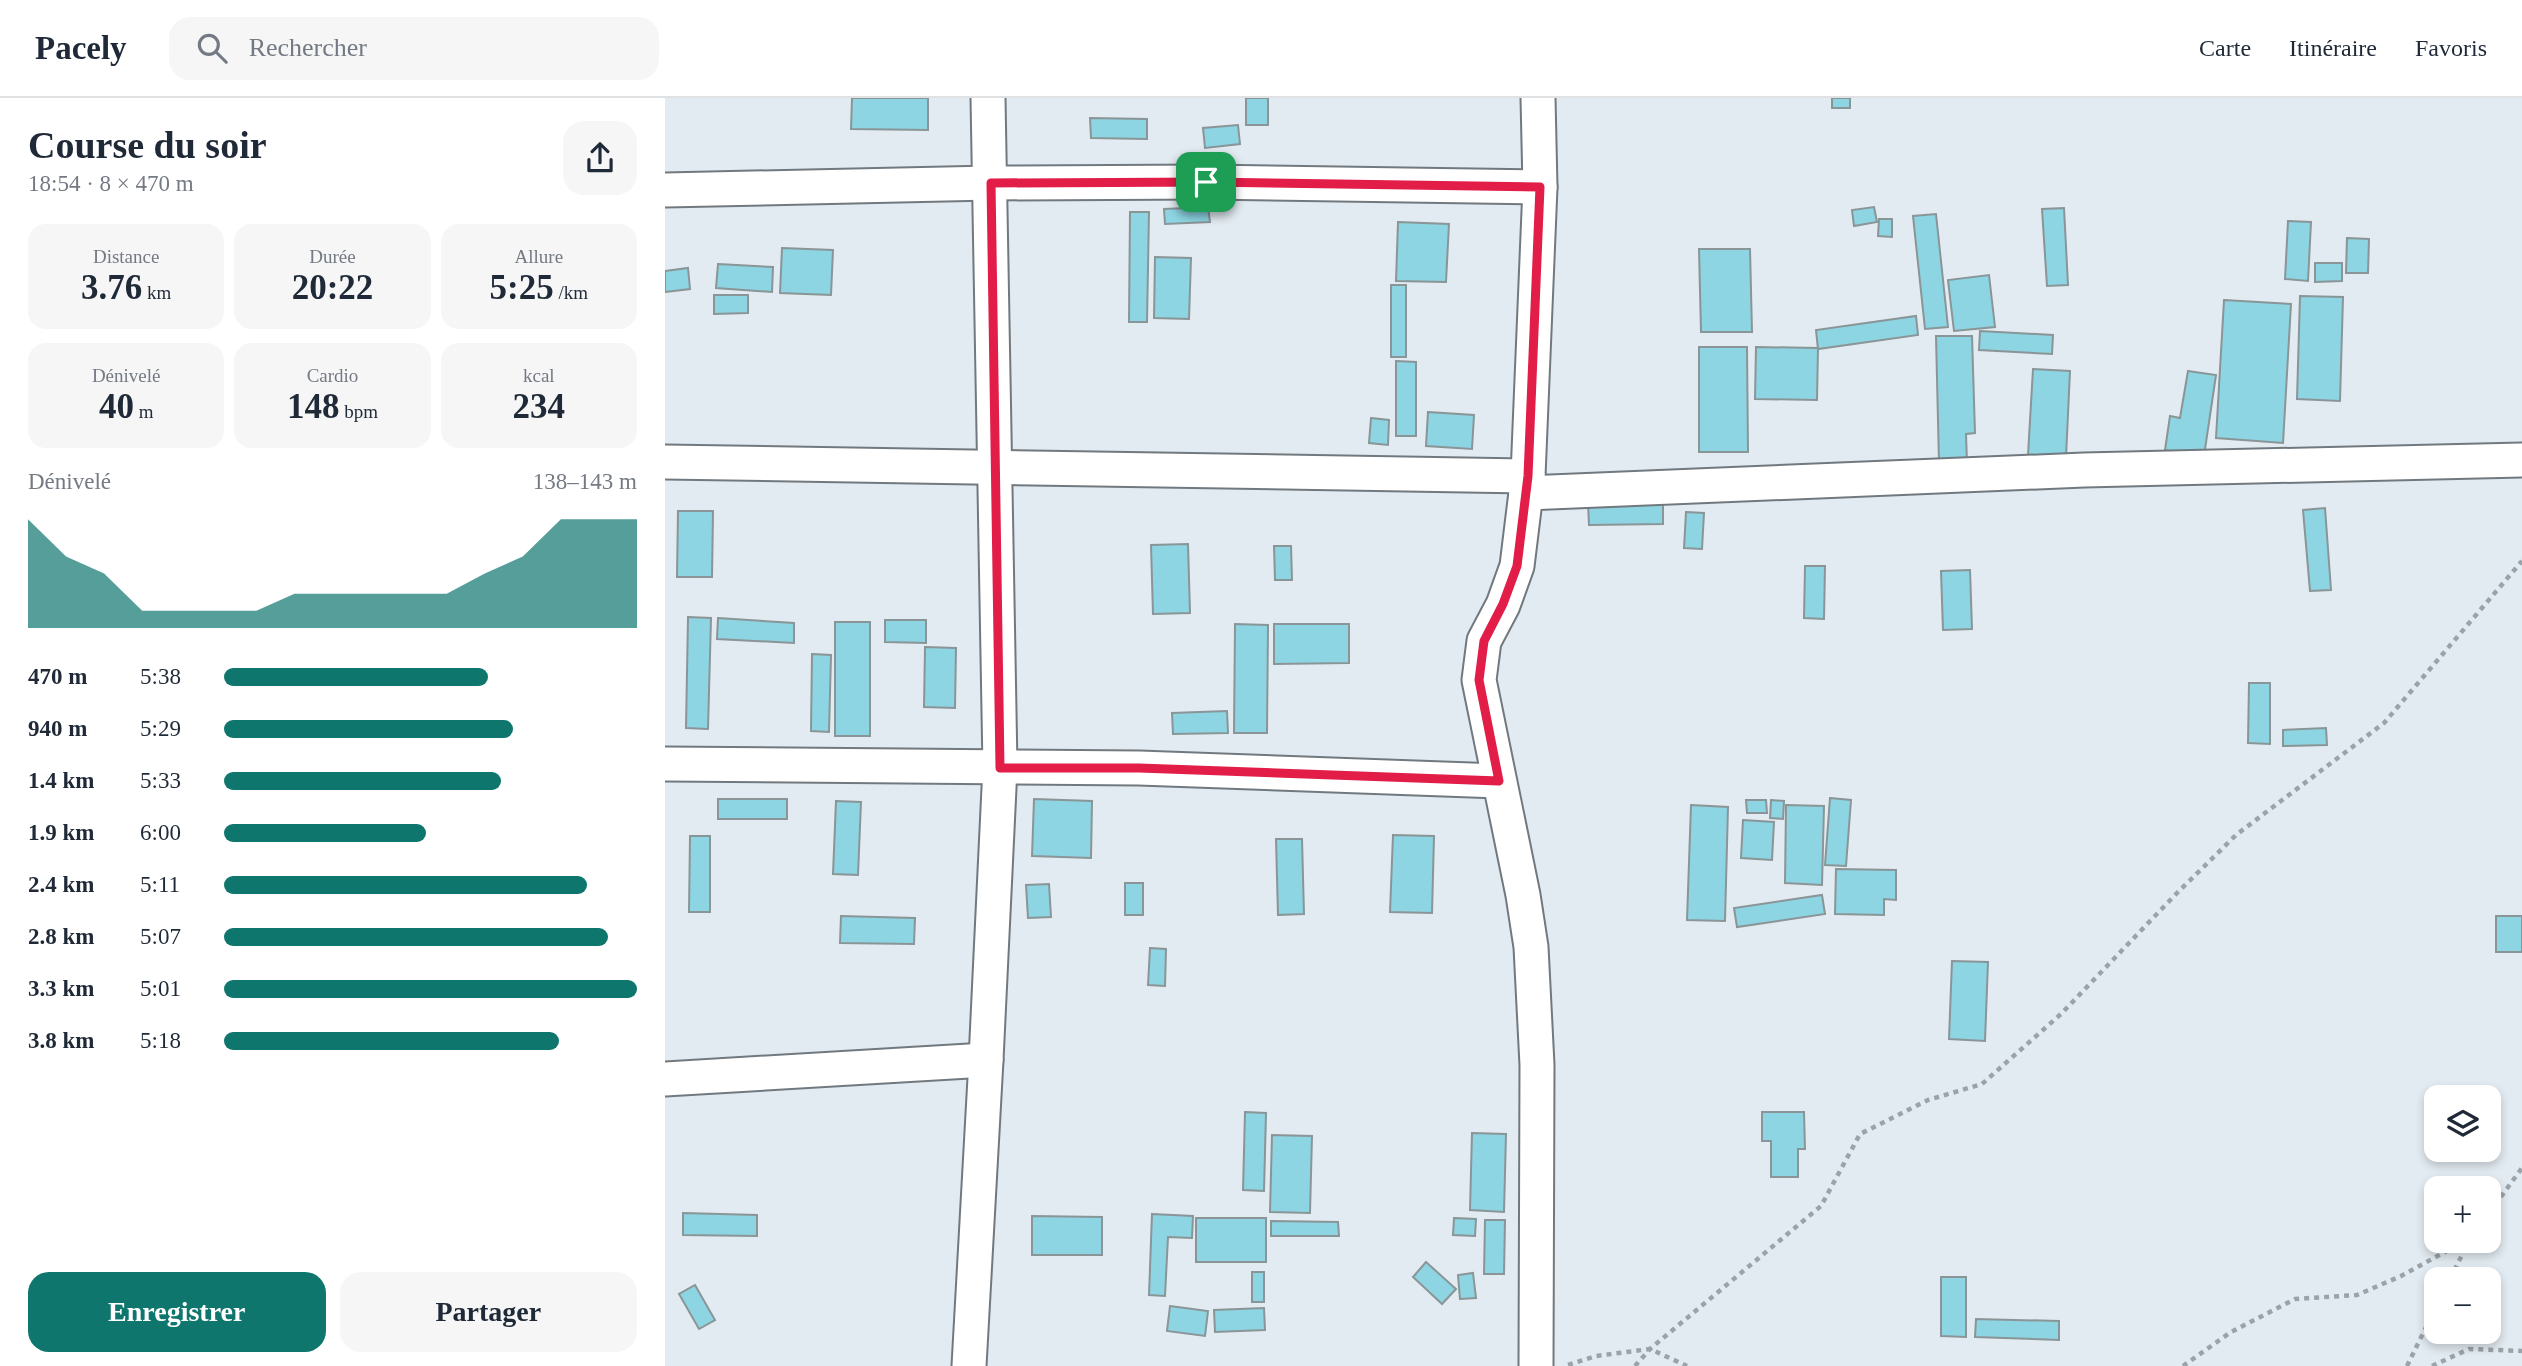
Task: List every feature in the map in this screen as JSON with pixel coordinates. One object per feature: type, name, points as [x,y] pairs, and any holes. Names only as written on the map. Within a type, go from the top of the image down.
[{"type":"street","points":[[969,1366],[1000,768],[988,98]]},
{"type":"street","points":[[1536,1366],[1537,1065],[1531,947],[1479,680],[1484,641],[1503,604],[1517,566],[1527,485],[1540,187],[1538,98]]},
{"type":"street","points":[[665,190],[991,183],[1343,183],[1540,187]]},
{"type":"street","points":[[665,462],[994,467],[1527,485],[2522,460]]},
{"type":"street","points":[[665,764],[1151,768],[1499,781]]},
{"type":"street","points":[[665,1079],[986,1060]]},
{"type":"path","points":[[1635,1366],[1650,1349],[1821,1206],[1860,1134],[1928,1100],[1982,1084],[2061,1014],[2177,893],[2237,835],[2384,723],[2522,561]]},
{"type":"path","points":[[2501,1197],[2522,1168]]},
{"type":"path","points":[[2183,1366],[2231,1332],[2295,1300],[2357,1295],[2444,1253]]},
{"type":"path","points":[[2407,1366],[2424,1331]]},
{"type":"path","points":[[1566,1366],[1596,1356],[1650,1349],[1687,1366]]},
{"type":"path","points":[[2432,1366],[2469,1349],[2522,1351]]},
{"type":"building","points":[[852,98],[928,98],[928,130],[851,129]]},
{"type":"building","points":[[1246,98],[1268,98],[1268,125],[1246,125]]},
{"type":"building","points":[[1832,98],[1850,98],[1850,108],[1832,108]]},
{"type":"building","points":[[1090,118],[1147,119],[1147,139],[1091,138]]},
{"type":"building","points":[[1238,125],[1240,144],[1205,148],[1203,128]]},
{"type":"building","points":[[1208,207],[1210,222],[1165,224],[1164,209]]},
{"type":"building","points":[[1874,207],[1877,222],[1854,226],[1852,210]]},
{"type":"building","points":[[2064,208],[2068,285],[2047,286],[2042,209]]},
{"type":"building","points":[[1130,212],[1149,212],[1147,322],[1129,322]]},
{"type":"building","points":[[1936,214],[1948,327],[1925,329],[1913,216]]},
{"type":"building","points":[[1879,219],[1892,219],[1892,237],[1878,236]]},
{"type":"building","points":[[2288,221],[2311,222],[2308,281],[2285,279]]},
{"type":"building","points":[[1398,222],[1449,224],[1446,282],[1396,281]]},
{"type":"building","points":[[2347,238],[2369,239],[2368,273],[2346,273]]},
{"type":"building","points":[[782,248],[833,250],[831,295],[780,293]]},
{"type":"building","points":[[1699,249],[1750,249],[1752,332],[1701,332]]},
{"type":"building","points":[[1155,257],[1191,258],[1189,319],[1154,318]]},
{"type":"building","points":[[2315,263],[2342,263],[2342,281],[2315,282]]},
{"type":"building","points":[[718,264],[773,267],[772,292],[716,288]]},
{"type":"building","points":[[688,268],[690,289],[665,292],[665,271]]},
{"type":"building","points":[[1989,275],[1995,327],[1954,331],[1948,280]]},
{"type":"building","points":[[1391,285],[1406,285],[1406,357],[1391,357]]},
{"type":"building","points":[[714,295],[748,295],[748,313],[714,314]]},
{"type":"building","points":[[2300,296],[2343,297],[2340,401],[2297,399]]},
{"type":"building","points":[[2224,300],[2291,304],[2283,443],[2216,438]]},
{"type":"building","points":[[1916,316],[1918,335],[1818,349],[1816,330]]},
{"type":"building","points":[[1980,331],[2053,335],[2052,354],[1979,350]]},
{"type":"building","points":[[1936,336],[1972,336],[1975,433],[1966,434],[1967,463],[1939,463]]},
{"type":"building","points":[[1699,347],[1747,347],[1748,452],[1699,452]]},
{"type":"building","points":[[1756,347],[1818,348],[1817,400],[1755,399]]},
{"type":"building","points":[[1396,361],[1416,362],[1416,436],[1396,436]]},
{"type":"building","points":[[2033,369],[2070,371],[2066,457],[2028,455]]},
{"type":"building","points":[[2188,371],[2216,375],[2204,456],[2165,450],[2170,416],[2180,418]]},
{"type":"building","points":[[1428,412],[1474,415],[1472,449],[1426,446]]},
{"type":"building","points":[[1371,418],[1389,420],[1388,445],[1369,443]]},
{"type":"building","points":[[1588,503],[1663,503],[1663,524],[1589,525]]},
{"type":"building","points":[[2325,508],[2331,590],[2310,591],[2303,510]]},
{"type":"building","points":[[678,511],[713,511],[712,577],[677,577]]},
{"type":"building","points":[[1686,512],[1704,513],[1702,549],[1684,548]]},
{"type":"building","points":[[1188,544],[1190,613],[1153,614],[1151,545]]},
{"type":"building","points":[[1274,546],[1291,546],[1292,580],[1275,580]]},
{"type":"building","points":[[1805,566],[1825,566],[1824,619],[1804,618]]},
{"type":"building","points":[[1970,570],[1972,629],[1943,630],[1941,571]]},
{"type":"building","points":[[688,617],[711,618],[708,729],[686,728]]},
{"type":"building","points":[[718,618],[794,623],[794,643],[717,639]]},
{"type":"building","points":[[885,620],[926,620],[926,643],[885,642]]},
{"type":"building","points":[[835,622],[870,622],[870,736],[835,736]]},
{"type":"building","points":[[1235,624],[1268,625],[1267,733],[1234,733]]},
{"type":"building","points":[[1274,624],[1349,624],[1349,663],[1274,664]]},
{"type":"building","points":[[925,647],[956,648],[955,708],[924,707]]},
{"type":"building","points":[[812,654],[831,655],[829,732],[811,731]]},
{"type":"building","points":[[2249,683],[2270,683],[2270,744],[2248,743]]},
{"type":"building","points":[[1227,711],[1228,733],[1173,734],[1172,713]]},
{"type":"building","points":[[2326,728],[2327,745],[2283,746],[2283,730]]},
{"type":"building","points":[[1830,798],[1851,800],[1846,866],[1825,865]]},
{"type":"building","points":[[718,799],[787,799],[787,819],[718,819]]},
{"type":"building","points":[[1034,799],[1092,801],[1091,858],[1032,856]]},
{"type":"building","points":[[1746,800],[1766,800],[1767,813],[1747,813]]},
{"type":"building","points":[[1771,800],[1784,801],[1783,819],[1770,818]]},
{"type":"building","points":[[836,801],[861,802],[858,875],[833,874]]},
{"type":"building","points":[[1691,805],[1728,807],[1725,921],[1687,920]]},
{"type":"building","points":[[1786,805],[1824,806],[1822,885],[1785,883]]},
{"type":"building","points":[[1743,820],[1774,822],[1772,860],[1741,858]]},
{"type":"building","points":[[1393,835],[1434,836],[1432,913],[1390,912]]},
{"type":"building","points":[[690,836],[710,836],[710,912],[689,912]]},
{"type":"building","points":[[1276,839],[1302,839],[1304,914],[1278,915]]},
{"type":"building","points":[[1836,869],[1896,870],[1896,900],[1884,899],[1884,915],[1835,914]]},
{"type":"building","points":[[1125,883],[1143,883],[1143,915],[1125,915]]},
{"type":"building","points":[[1049,884],[1051,917],[1028,918],[1026,885]]},
{"type":"building","points":[[1822,895],[1825,914],[1737,927],[1734,908]]},
{"type":"building","points":[[841,916],[915,918],[914,944],[840,943]]},
{"type":"building","points":[[2496,916],[2522,916],[2522,952],[2496,952]]},
{"type":"building","points":[[1150,948],[1166,949],[1165,986],[1148,985]]},
{"type":"building","points":[[1952,961],[1988,962],[1985,1041],[1949,1039]]},
{"type":"building","points":[[1245,1112],[1266,1113],[1264,1191],[1243,1190]]},
{"type":"building","points":[[1762,1112],[1804,1112],[1805,1149],[1798,1149],[1798,1177],[1771,1177],[1771,1141],[1762,1141]]},
{"type":"building","points":[[1472,1133],[1506,1134],[1504,1212],[1470,1210]]},
{"type":"building","points":[[1272,1135],[1312,1136],[1310,1213],[1270,1212]]},
{"type":"building","points":[[683,1213],[757,1215],[757,1236],[683,1235]]},
{"type":"building","points":[[1152,1214],[1193,1216],[1192,1238],[1168,1237],[1165,1296],[1149,1295]]},
{"type":"building","points":[[1032,1216],[1102,1217],[1102,1255],[1032,1255]]},
{"type":"building","points":[[1196,1218],[1266,1218],[1266,1262],[1196,1262]]},
{"type":"building","points":[[1454,1218],[1476,1219],[1475,1236],[1453,1235]]},
{"type":"building","points":[[1485,1220],[1505,1220],[1504,1274],[1484,1274]]},
{"type":"building","points":[[1271,1221],[1338,1222],[1339,1236],[1271,1236]]},
{"type":"building","points":[[1426,1262],[1456,1289],[1442,1304],[1413,1277]]},
{"type":"building","points":[[1252,1272],[1264,1272],[1264,1302],[1252,1302]]},
{"type":"building","points":[[1473,1273],[1476,1298],[1460,1299],[1458,1275]]},
{"type":"building","points":[[1941,1277],[1966,1277],[1966,1337],[1941,1336]]},
{"type":"building","points":[[695,1285],[715,1320],[699,1329],[679,1294]]},
{"type":"building","points":[[1170,1306],[1208,1311],[1205,1336],[1167,1331]]},
{"type":"building","points":[[1264,1308],[1265,1330],[1215,1332],[1214,1310]]},
{"type":"building","points":[[1976,1319],[2059,1321],[2059,1340],[1975,1337]]},
{"type":"route","points":[[1206,182],[1540,187],[1528,476],[1517,566],[1503,604],[1484,641],[1479,680],[1499,781],[1139,768],[1000,768],[991,183],[1206,182]]}]
